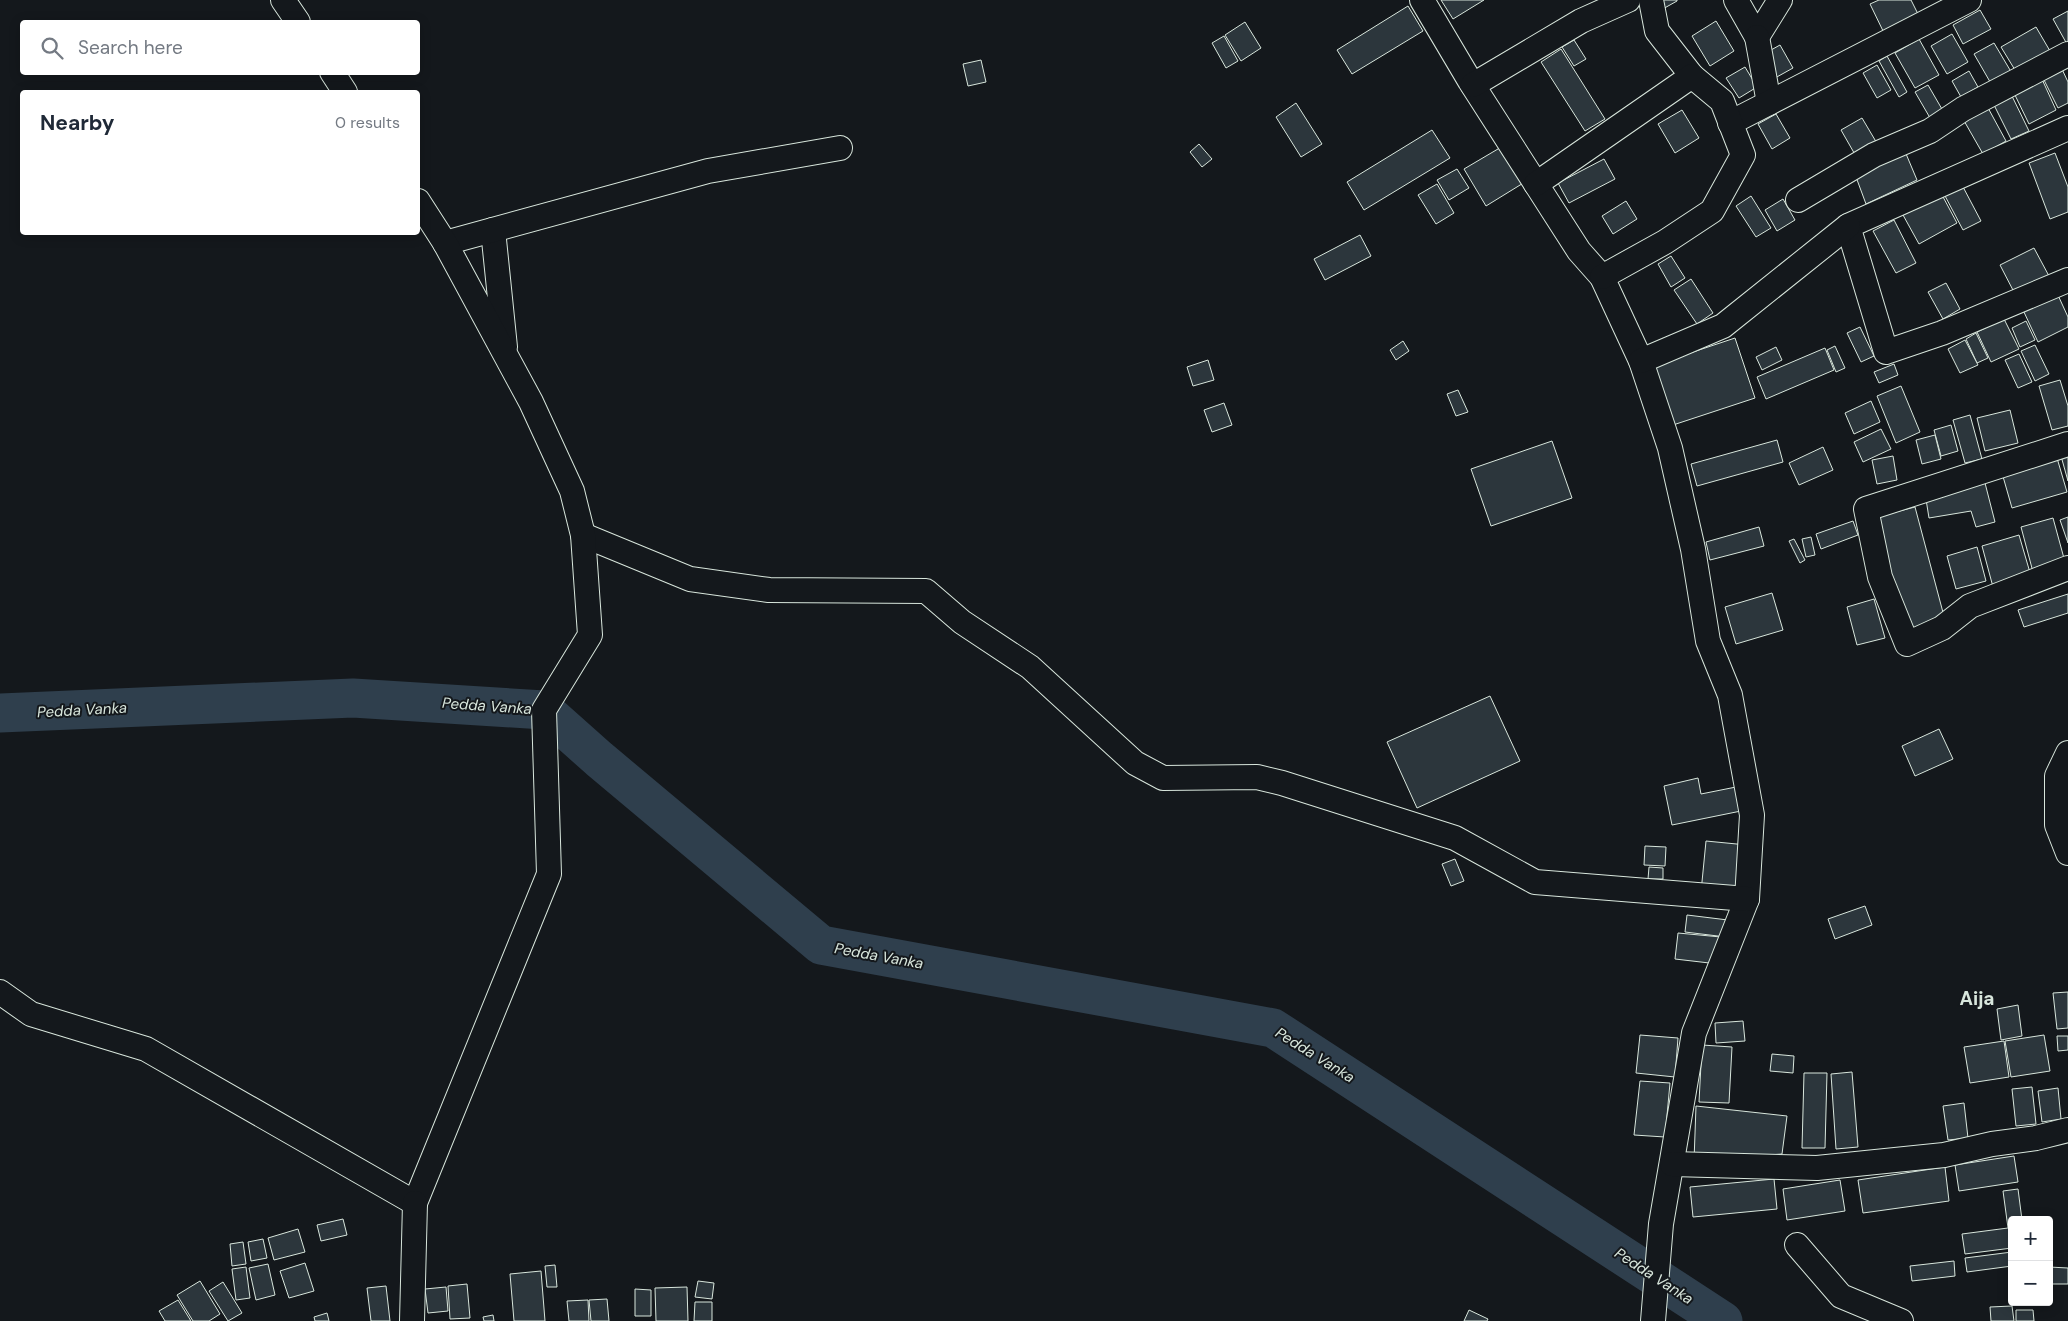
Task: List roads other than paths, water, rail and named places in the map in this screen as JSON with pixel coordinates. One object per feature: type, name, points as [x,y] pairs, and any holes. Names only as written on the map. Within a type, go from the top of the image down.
[{"type":"street","points":[[283,0],[297,20]]},
{"type":"street","points":[[1422,0],[1473,85],[1579,251],[1602,278],[1641,361],[1670,448],[1694,549],[1708,641],[1730,696],[1752,815],[1747,899],[1694,1033],[1661,1224],[1653,1321]]},
{"type":"street","points":[[1473,85],[1581,21],[1628,0]]},
{"type":"street","points":[[1602,278],[1665,242],[1712,210],[1743,154],[1722,101],[1692,76],[1657,31],[1651,0]]},
{"type":"street","points":[[1736,0],[1757,38],[1770,103]]},
{"type":"street","points":[[1757,38],[1780,0]]},
{"type":"street","points":[[1730,123],[1970,0]]},
{"type":"street","points":[[1798,200],[1874,155],[1930,131],[1963,108],[2068,54]]},
{"type":"street","points":[[334,75],[344,90]]},
{"type":"street","points":[[1536,184],[1692,76]]},
{"type":"street","points":[[1641,361],[1723,326],[1848,226],[2068,128]]},
{"type":"street","points":[[445,243],[708,172],[840,148]]},
{"type":"street","points":[[412,1321],[415,1203],[549,874],[544,710],[590,635],[583,535],[572,491],[531,402],[506,359],[445,243],[420,204]]},
{"type":"street","points":[[1848,226],[1886,352],[2066,288]]},
{"type":"street","points":[[493,230],[506,359]]},
{"type":"street","points":[[2068,444],[1866,509],[1880,577],[1907,644],[1942,628],[1970,606],[2068,568]]},
{"type":"street","points":[[583,535],[690,579],[769,590],[926,591],[962,622],[1030,667],[1135,763],[1163,778],[1257,777],[1282,783],[1454,838],[1535,882],[1747,899]]},
{"type":"street","points":[[2068,754],[2057,776],[2056,825],[2068,853]]},
{"type":"street","points":[[0,992],[31,1014],[146,1049],[415,1203]]},
{"type":"street","points":[[1672,1164],[1817,1168],[1944,1155],[1992,1144],[2036,1138],[2068,1130]]},
{"type":"street","points":[[1797,1245],[1841,1296],[1902,1321]]},
{"type":"waterway","name":"Pedda Vanka","points":[[0,713],[353,698],[544,710],[599,759],[821,945],[1273,1028],[1723,1321]]},
{"type":"district","name":"Aija","points":[[1977,998]]}]
